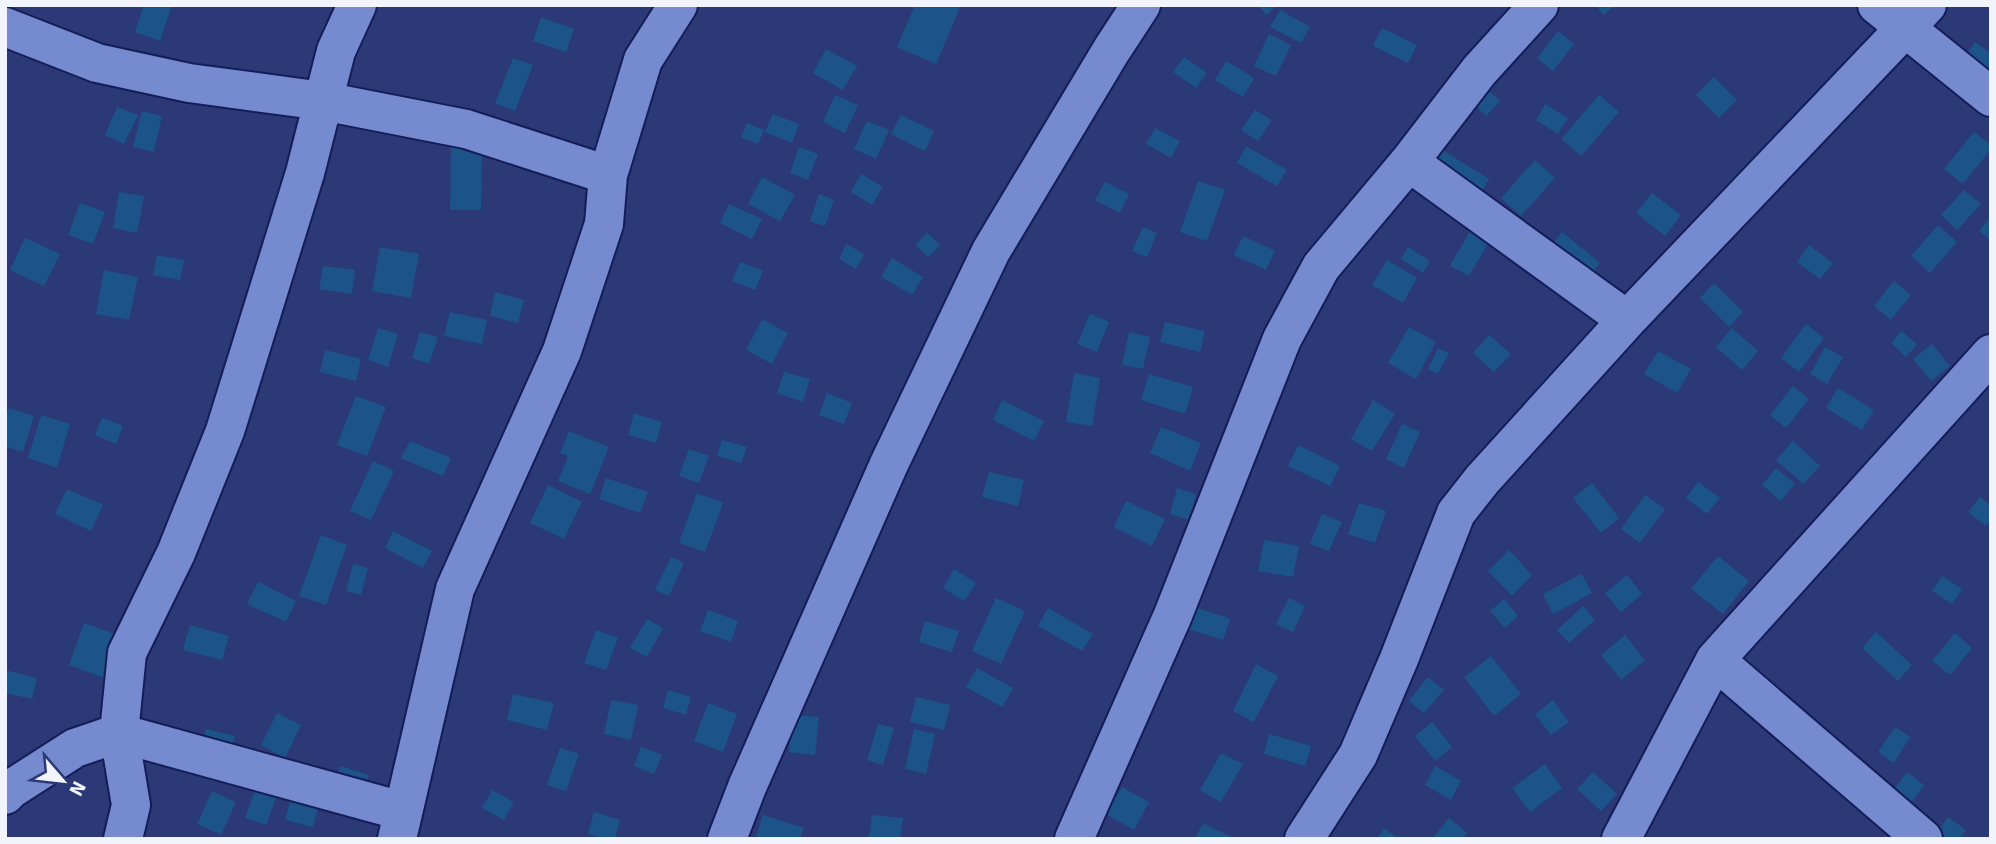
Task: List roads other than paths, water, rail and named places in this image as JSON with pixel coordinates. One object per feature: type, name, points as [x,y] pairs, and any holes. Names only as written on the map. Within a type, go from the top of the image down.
[{"type":"street","points":[[123,839],[131,804],[119,733],[127,653],[176,553],[225,431],[301,186],[336,51],[357,5]]},
{"type":"street","points":[[5,795],[75,748],[119,733],[400,825],[455,589],[562,351],[604,224],[608,175],[643,60],[678,5]]},
{"type":"street","points":[[727,839],[747,787],[889,464],[991,251],[1141,5]]},
{"type":"street","points":[[1074,839],[1173,615],[1282,339],[1321,267],[1409,162],[1479,71],[1539,5]]},
{"type":"street","points":[[1304,839],[1358,755],[1456,513],[1482,480],[1903,13],[1991,97]]},
{"type":"street","points":[[5,27],[97,63],[189,83],[323,101],[466,129],[608,175]]},
{"type":"street","points":[[1409,162],[1628,320]]},
{"type":"street","points":[[1621,839],[1715,660],[1991,354]]},
{"type":"street","points":[[1715,660],[1923,839]]}]
